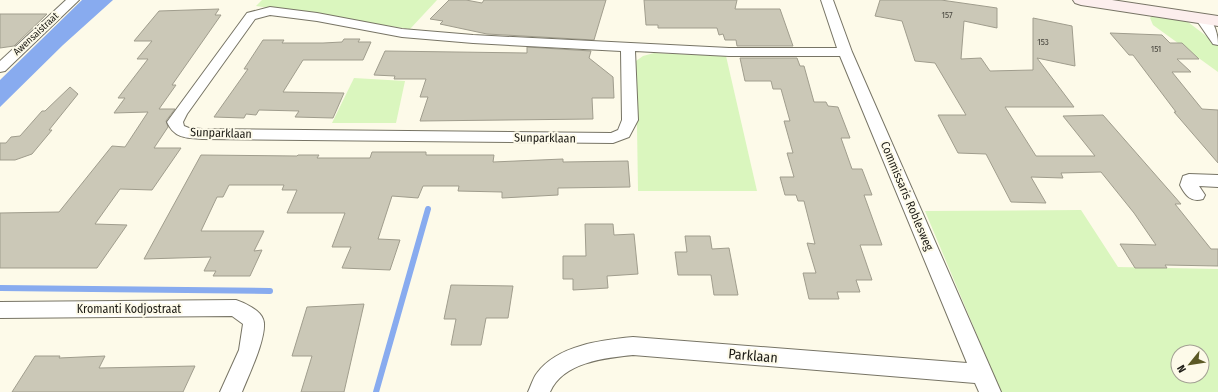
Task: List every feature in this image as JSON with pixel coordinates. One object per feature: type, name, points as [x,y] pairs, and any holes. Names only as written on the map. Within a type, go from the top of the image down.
[{"type":"main road","points":[[1081,0],[1218,21]]},
{"type":"street","name":"Awensaistraat","points":[[1,66],[73,0]]},
{"type":"street","name":"Commissaris Roblesweg","points":[[826,0],[845,52],[987,383]]},
{"type":"street","name":"Sunparklaan","points":[[628,48],[630,120],[624,133],[613,138],[202,134],[186,133],[178,129],[175,122],[251,16],[264,11],[317,17],[402,33],[473,39],[729,52],[845,52]]},
{"type":"street","points":[[1201,18],[1218,41]]},
{"type":"street","points":[[1197,195],[1188,185],[1189,180],[1218,181]]},
{"type":"street","name":"Kromanti Kodjostraat","points":[[0,310],[236,308],[254,321],[249,350],[232,392]]},
{"type":"street","name":"Parklaan","points":[[539,392],[542,383],[561,364],[601,349],[633,346],[747,356],[987,383]]},
{"type":"green space","points":[[262,0],[437,0],[410,29],[256,6]]},
{"type":"green space","points":[[1153,15],[1175,18],[1188,22],[1218,45],[1218,72],[1153,25],[1150,18]]},
{"type":"green space","points":[[654,53],[726,56],[757,191],[638,191],[636,61],[643,56]]},
{"type":"green space","points":[[354,78],[405,81],[396,123],[332,123]]},
{"type":"green space","points":[[1081,210],[1118,267],[1218,269],[1218,392],[1001,392],[925,211]]},
{"type":"water","points":[[82,0],[113,0],[63,45],[0,107],[0,80]]},
{"type":"building","points":[[449,0],[466,0],[482,3],[484,0],[606,0],[594,40],[487,34],[440,24],[443,21],[430,19]]},
{"type":"building","points":[[644,0],[737,0],[735,9],[780,9],[793,46],[737,46],[736,40],[725,40],[723,34],[719,35],[717,28],[658,28],[658,25],[646,25]]},
{"type":"building","points":[[880,0],[941,0],[997,8],[997,28],[964,21],[961,59],[981,58],[990,71],[1033,70],[1033,18],[1072,26],[1075,66],[1037,58],[1074,107],[1005,107],[1036,156],[1095,156],[1063,116],[1103,115],[1181,204],[1175,204],[1211,249],[1218,249],[1218,266],[1165,265],[1167,268],[1135,268],[1120,244],[1156,245],[1134,213],[1101,172],[1061,173],[1063,178],[1031,177],[1046,203],[1011,202],[986,154],[958,153],[938,115],[966,115],[935,63],[915,61],[902,21],[875,16]]},
{"type":"building","points":[[219,9],[215,15],[221,15],[172,85],[176,85],[159,109],[175,109],[166,121],[168,127],[154,148],[181,148],[152,190],[120,189],[95,224],[127,225],[97,268],[0,268],[0,213],[59,212],[112,146],[125,147],[148,112],[114,113],[125,98],[118,98],[148,59],[137,59],[152,41],[134,41],[159,11]]},
{"type":"building","points":[[0,14],[47,14],[14,46],[0,48]]},
{"type":"building","points":[[1110,33],[1162,35],[1170,43],[1182,43],[1199,59],[1177,59],[1191,72],[1172,72],[1202,109],[1218,110],[1218,163],[1174,112],[1176,112],[1133,55],[1129,55]]},
{"type":"building","points":[[344,39],[360,39],[358,42],[371,42],[363,60],[303,60],[283,92],[344,93],[333,118],[295,117],[299,111],[259,110],[256,115],[246,114],[244,118],[214,117],[248,69],[244,69],[263,40],[284,40],[282,43],[323,43],[342,42]]},
{"type":"building","points":[[527,47],[591,51],[589,58],[613,77],[614,98],[592,98],[593,119],[420,121],[428,97],[420,97],[426,79],[394,79],[395,76],[374,75],[385,51],[527,53]]},
{"type":"building","points":[[740,58],[797,58],[800,66],[804,66],[814,102],[826,102],[828,106],[838,107],[850,138],[841,138],[852,169],[862,169],[872,195],[864,195],[882,245],[860,245],[872,280],[856,280],[860,292],[837,292],[839,299],[809,299],[803,273],[816,273],[807,243],[815,244],[804,201],[798,201],[796,195],[785,195],[780,177],[794,177],[787,153],[793,153],[784,121],[790,121],[781,89],[773,89],[771,81],[745,81]]},
{"type":"building","points":[[70,87],[78,94],[49,130],[52,130],[32,154],[15,160],[0,160],[0,143],[6,143],[11,137],[20,136],[42,111],[45,111]]},
{"type":"building","points":[[372,152],[426,152],[426,155],[494,155],[493,162],[563,159],[563,162],[628,161],[630,187],[558,188],[558,195],[502,198],[502,192],[458,191],[459,186],[423,186],[418,198],[392,196],[378,239],[400,240],[390,270],[342,268],[351,247],[332,247],[345,213],[287,213],[297,190],[282,190],[284,185],[229,185],[223,197],[217,197],[201,231],[264,231],[254,251],[262,250],[250,276],[213,276],[216,271],[204,271],[211,257],[144,259],[201,155],[319,155],[317,158],[370,158]]},
{"type":"building","points":[[585,224],[613,224],[614,235],[634,234],[638,274],[607,276],[608,288],[573,290],[573,279],[563,279],[563,256],[586,256]]},
{"type":"building","points":[[685,236],[710,236],[712,249],[729,248],[738,295],[714,295],[711,275],[678,275],[675,252],[687,252]]},
{"type":"building","points":[[451,285],[513,286],[508,318],[486,318],[481,345],[451,345],[456,319],[444,319]]},
{"type":"building","points":[[364,304],[344,392],[301,392],[312,356],[292,356],[307,307]]},
{"type":"building","points":[[35,356],[60,356],[59,358],[105,356],[99,368],[195,366],[183,392],[12,392]]},
{"type":"waterway","points":[[376,392],[428,209]]},
{"type":"waterway","points":[[0,288],[270,291]]}]
